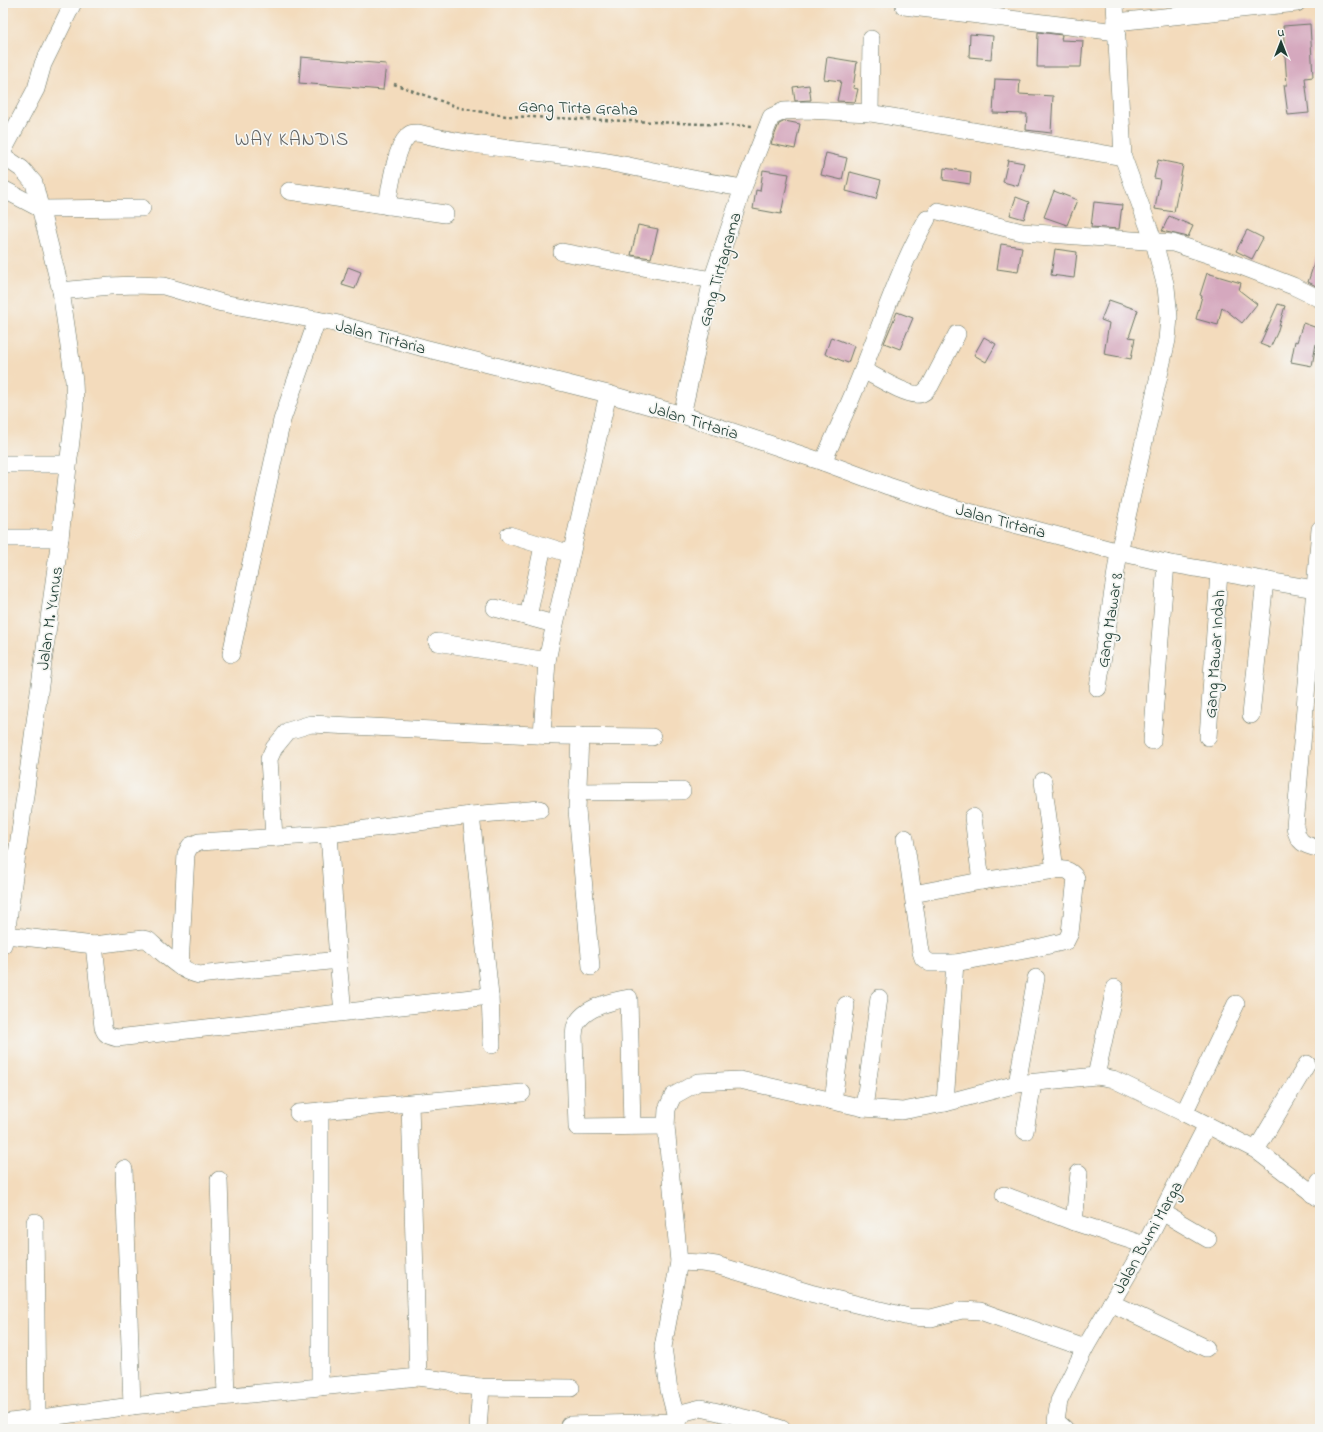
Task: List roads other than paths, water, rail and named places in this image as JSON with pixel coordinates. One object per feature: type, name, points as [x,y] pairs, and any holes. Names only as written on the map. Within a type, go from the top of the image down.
[{"type":"street","points":[[3,151],[36,89],[43,64],[73,3]]},
{"type":"street","name":"Gang Mawar 8","points":[[1098,688],[1119,552],[1167,340],[1169,317],[1166,286],[1154,242],[1123,156],[1115,3]]},
{"type":"street","points":[[904,6],[1116,27],[1297,3]]},
{"type":"street","points":[[871,39],[870,113],[1123,156]]},
{"type":"street","name":"Gang Tirtagrama","points":[[682,415],[712,280],[744,188],[771,117],[784,111],[806,110],[870,113]]},
{"type":"street","points":[[387,206],[392,172],[406,138],[412,133],[460,142],[601,161],[695,180],[744,188]]},
{"type":"street","name":"Jalan M. Yunus","points":[[3,156],[22,169],[34,183],[61,291],[74,381],[75,406],[60,538],[4,940]]},
{"type":"street","points":[[3,189],[41,209],[142,208]]},
{"type":"street","points":[[289,191],[445,214]]},
{"type":"street","points":[[823,462],[863,370],[893,293],[918,236],[933,215],[1022,232],[1173,243],[1293,286],[1320,299]]},
{"type":"street","points":[[562,252],[712,280]]},
{"type":"street","name":"Jalan Tirtaria","points":[[61,291],[110,286],[164,286],[222,303],[334,323],[432,350],[608,394],[682,415],[954,508],[1166,563],[1318,589]]},
{"type":"street","points":[[231,654],[282,420],[317,320]]},
{"type":"street","points":[[863,370],[899,389],[915,394],[921,394],[930,386],[957,334]]},
{"type":"street","points":[[542,735],[547,661],[554,624],[608,394]]},
{"type":"street","points":[[3,464],[68,464]]},
{"type":"street","points":[[1320,529],[1318,589],[1295,827],[1296,835],[1300,841],[1306,845],[1320,849]]},
{"type":"street","points":[[509,536],[571,554]]},
{"type":"street","points":[[3,538],[60,538]]},
{"type":"street","points":[[528,617],[543,546]]},
{"type":"street","points":[[1152,741],[1166,563]]},
{"type":"street","name":"Gang Mawar Indah","points":[[1208,736],[1219,572]]},
{"type":"street","points":[[1251,715],[1265,580]]},
{"type":"street","points":[[495,608],[554,624]]},
{"type":"street","points":[[437,642],[547,661]]},
{"type":"street","points":[[274,837],[269,759],[274,748],[288,731],[311,724],[542,735],[652,737]]},
{"type":"street","points":[[580,736],[577,810],[591,967]]},
{"type":"street","points":[[1043,781],[1055,870]]},
{"type":"street","points":[[578,792],[682,791]]},
{"type":"street","points":[[180,967],[186,854],[190,846],[199,842],[329,834],[471,815],[540,809]]},
{"type":"street","points":[[471,815],[490,996],[492,1045]]},
{"type":"street","points":[[973,817],[981,881]]},
{"type":"street","points":[[329,834],[343,1012]]},
{"type":"street","points":[[905,838],[921,952],[924,958],[930,963],[955,963],[1066,941],[1070,933],[1076,878],[1071,872],[1064,869],[981,881],[913,894]]},
{"type":"street","points":[[4,940],[94,945],[136,939],[148,940],[180,967],[199,975],[338,960]]},
{"type":"street","points":[[94,945],[103,1027],[105,1033],[109,1036],[117,1038],[490,996]]},
{"type":"street","points":[[946,1103],[955,963]]},
{"type":"street","points":[[1025,1131],[1025,1084],[1036,978]]},
{"type":"street","points":[[1096,1076],[1115,988]]},
{"type":"street","points":[[632,1126],[629,998],[597,1006],[575,1026],[577,1128],[666,1126]]},
{"type":"street","points":[[864,1108],[879,998]]},
{"type":"street","points":[[1184,1113],[1236,1004]]},
{"type":"street","points":[[833,1102],[846,1005]]},
{"type":"street","points":[[1256,1150],[1307,1064]]},
{"type":"street","points":[[678,1426],[669,1390],[663,1347],[679,1262],[666,1126],[667,1109],[674,1096],[698,1082],[740,1080],[864,1108],[902,1111],[946,1103],[1025,1084],[1096,1076],[1113,1079],[1256,1150],[1317,1191]]},
{"type":"street","points":[[298,1113],[522,1093]]},
{"type":"street","points":[[410,1104],[418,1377]]},
{"type":"street","points":[[320,1111],[320,1387]]},
{"type":"street","name":"Jalan Bumi Marga","points":[[1065,1429],[1056,1421],[1059,1401],[1085,1348],[1145,1246],[1207,1125]]},
{"type":"street","points":[[124,1169],[132,1406]]},
{"type":"street","points":[[1074,1222],[1079,1174]]},
{"type":"street","points":[[219,1180],[226,1396]]},
{"type":"street","points":[[1004,1195],[1074,1222],[1145,1246]]},
{"type":"street","points":[[1162,1212],[1208,1239]]},
{"type":"street","points":[[34,1222],[37,1420]]},
{"type":"street","points":[[679,1262],[716,1265],[810,1293],[909,1317],[931,1318],[962,1310],[980,1311],[1085,1348]]},
{"type":"street","points":[[1111,1303],[1206,1348]]},
{"type":"street","points":[[3,1423],[37,1420],[132,1406],[418,1377],[449,1381],[459,1385],[481,1387],[571,1388]]},
{"type":"street","points":[[478,1429],[481,1387]]},
{"type":"street","points":[[678,1426],[685,1412],[702,1408],[782,1429]]},
{"type":"street","points":[[568,1425],[678,1426]]},
{"type":"district","name":"WAY KANDIS","points":[[292,138]]}]
